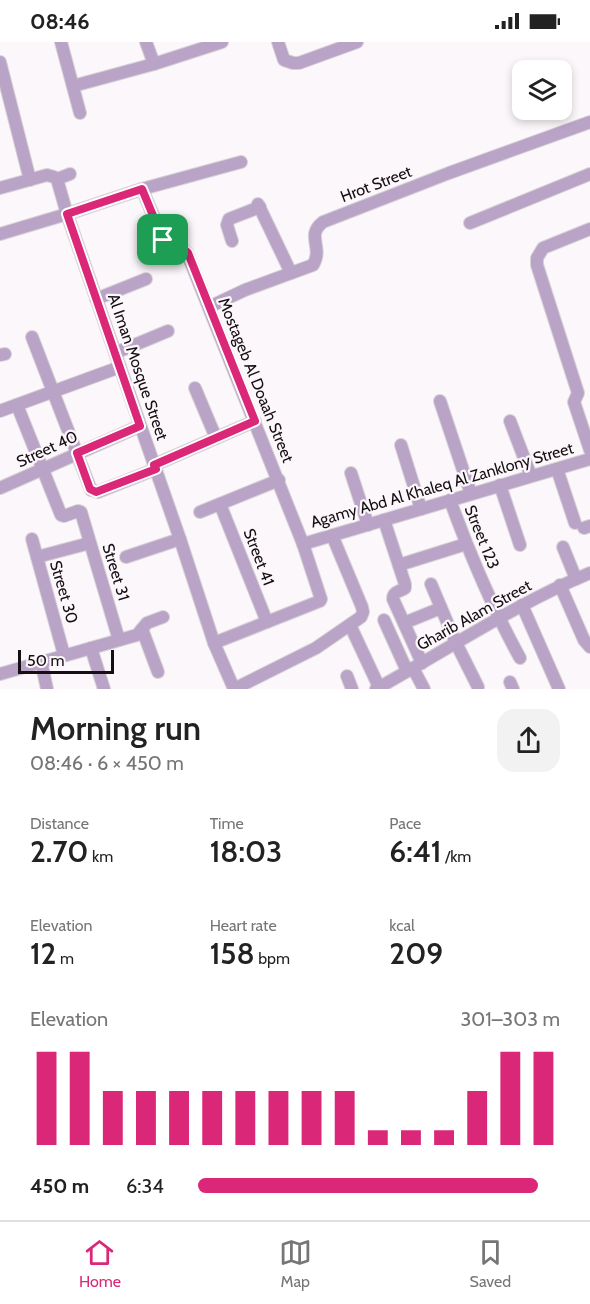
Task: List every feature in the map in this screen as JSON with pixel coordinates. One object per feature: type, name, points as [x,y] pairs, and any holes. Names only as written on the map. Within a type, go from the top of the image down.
[{"type":"street","points":[[61,42],[80,113]]},
{"type":"street","points":[[146,42],[154,64]]},
{"type":"street","points":[[73,86],[154,64],[222,42]]},
{"type":"street","points":[[278,42],[284,60],[293,63],[299,63],[357,42]]},
{"type":"street","points":[[0,62],[30,180]]},
{"type":"street","name":"Hrot Street","points":[[209,307],[245,290],[313,265],[318,254],[314,233],[323,222],[590,122]]},
{"type":"street","points":[[0,234],[142,189],[241,162]]},
{"type":"street","points":[[0,188],[47,176],[57,179],[70,174]]},
{"type":"street","points":[[470,223],[590,174]]},
{"type":"street","name":"Al Iman Mosque Street","points":[[57,179],[214,643],[234,689]]},
{"type":"street","name":"Mostageb Al Doaah Street","points":[[142,189],[164,242],[176,242],[188,253],[279,480],[321,599],[267,622]]},
{"type":"street","points":[[232,241],[228,228],[229,219],[259,205],[291,273]]},
{"type":"street","points":[[578,395],[539,274],[537,258],[543,248],[590,229]]},
{"type":"street","points":[[96,299],[146,279]]},
{"type":"street","points":[[115,353],[168,331]]},
{"type":"street","points":[[32,337],[90,489],[94,492],[255,421]]},
{"type":"street","points":[[0,411],[120,367]]},
{"type":"street","points":[[195,388],[216,438]]},
{"type":"street","points":[[590,390],[578,395],[574,402],[590,450]]},
{"type":"street","points":[[440,401],[471,494]]},
{"type":"street","points":[[17,405],[43,470]]},
{"type":"street","points":[[510,421],[531,476]]},
{"type":"street","name":"Street 40","points":[[0,488],[140,426]]},
{"type":"street","points":[[401,445],[422,508]]},
{"type":"street","name":"Agamy Abd Al Khaleq Al Zanklony Street","points":[[303,544],[590,459]]},
{"type":"street","points":[[557,469],[583,526]]},
{"type":"street","name":"Street 31","points":[[43,470],[62,515],[78,511],[81,513],[119,640]]},
{"type":"street","points":[[351,473],[368,525]]},
{"type":"street","points":[[200,512],[279,480]]},
{"type":"street","points":[[500,485],[520,545]]},
{"type":"street","name":"Street 123","points":[[450,500],[466,544],[499,619],[520,658]]},
{"type":"street","name":"Street 41","points":[[220,504],[267,622]]},
{"type":"street","points":[[384,520],[405,584],[405,588],[395,593],[393,599],[404,623],[414,667]]},
{"type":"street","points":[[234,689],[316,648],[361,617],[362,607],[332,535]]},
{"type":"street","name":"Street 30","points":[[32,539],[64,654]]},
{"type":"street","points":[[126,558],[180,539]]},
{"type":"street","points":[[37,556],[90,543]]},
{"type":"street","points":[[399,566],[466,544]]},
{"type":"street","points":[[563,547],[576,579]]},
{"type":"street","name":"Gharib Alam Street","points":[[383,687],[522,605],[560,585],[590,573]]},
{"type":"street","points":[[431,584],[478,687]]},
{"type":"street","points":[[560,585],[584,640],[590,647]]},
{"type":"street","points":[[522,605],[559,689]]},
{"type":"street","points":[[404,623],[441,608]]},
{"type":"street","points":[[0,674],[137,635],[147,623],[163,617]]},
{"type":"street","points":[[384,620],[414,667],[424,689]]},
{"type":"street","points":[[214,643],[267,622]]},
{"type":"street","points":[[350,625],[383,687]]},
{"type":"street","points":[[142,629],[158,672]]},
{"type":"street","points":[[91,648],[104,689]]},
{"type":"street","points":[[41,661],[47,689]]},
{"type":"street","points":[[347,676],[352,689]]},
{"type":"route","points":[[142,189],[163,240],[166,243],[176,242],[188,253],[255,421],[154,465],[156,469],[94,492],[90,489],[77,453],[140,426],[67,214],[142,189]]}]
